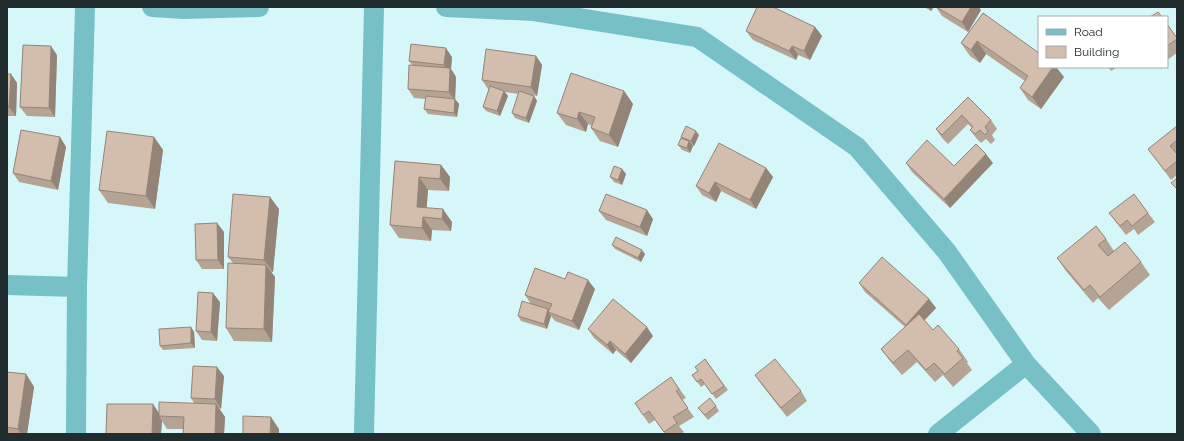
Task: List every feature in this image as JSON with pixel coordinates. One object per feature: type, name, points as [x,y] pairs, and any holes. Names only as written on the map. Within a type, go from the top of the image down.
[{"type":"street","points":[[76,434],[77,287],[85,7]]},
{"type":"street","points":[[152,7],[259,7]]},
{"type":"street","points":[[364,434],[374,7]]},
{"type":"street","points":[[446,7],[534,11],[697,37],[857,147],[947,252],[1026,364],[1091,434]]},
{"type":"street","points":[[7,285],[77,287]]},
{"type":"street","points":[[938,434],[1026,364]]},
{"type":"building","points":[[757,7],[773,7],[815,27],[804,51],[792,46],[789,51],[746,31]]},
{"type":"building","points":[[936,7],[971,7],[962,22]]},
{"type":"building","points":[[1158,12],[1161,16],[1152,16]]},
{"type":"building","points":[[983,13],[1038,52],[1038,68],[1052,68],[1032,97],[1020,88],[1028,76],[977,41],[971,50],[961,43]]},
{"type":"building","points":[[1168,25],[1177,38],[1168,45]]},
{"type":"building","points":[[411,44],[446,48],[444,65],[409,61]]},
{"type":"building","points":[[23,45],[51,46],[49,108],[20,107]]},
{"type":"building","points":[[486,49],[536,56],[531,87],[482,80]]},
{"type":"building","points":[[409,65],[450,68],[449,92],[408,89]]},
{"type":"building","points":[[571,73],[624,91],[609,135],[591,128],[595,117],[579,112],[577,119],[557,113]]},
{"type":"building","points":[[7,74],[11,74],[9,107],[7,107]]},
{"type":"building","points":[[490,86],[504,91],[497,111],[483,107]]},
{"type":"building","points":[[519,91],[534,96],[526,118],[512,113]]},
{"type":"building","points":[[426,96],[455,99],[454,113],[424,109]]},
{"type":"building","points":[[968,97],[991,120],[985,127],[988,131],[985,135],[980,130],[975,134],[970,130],[973,127],[962,115],[942,135],[936,129]]},
{"type":"building","points":[[686,126],[696,131],[691,141],[681,137]]},
{"type":"building","points":[[1177,126],[1177,140],[1170,146],[1177,154],[1177,161],[1165,171],[1148,149]]},
{"type":"building","points":[[21,130],[60,137],[51,181],[13,173]]},
{"type":"building","points":[[107,131],[154,137],[146,196],[99,190]]},
{"type":"building","points":[[681,138],[689,141],[687,148],[678,145]]},
{"type":"building","points":[[927,140],[954,166],[976,144],[986,154],[944,199],[906,163]]},
{"type":"building","points":[[719,143],[766,168],[750,200],[715,182],[709,193],[696,186]]},
{"type":"building","points":[[395,161],[441,165],[440,179],[419,177],[417,207],[443,209],[442,219],[423,217],[422,228],[390,225]]},
{"type":"building","points":[[614,166],[622,169],[618,180],[610,177]]},
{"type":"building","points":[[1177,178],[1177,189],[1171,183]]},
{"type":"building","points":[[233,194],[270,197],[264,260],[228,257]]},
{"type":"building","points":[[606,194],[647,210],[640,227],[599,211]]},
{"type":"building","points":[[1134,194],[1148,213],[1132,226],[1127,220],[1120,226],[1109,213]]},
{"type":"building","points":[[217,223],[218,260],[196,260],[195,224]]},
{"type":"building","points":[[1096,226],[1106,239],[1098,245],[1108,256],[1125,242],[1141,262],[1100,297],[1090,285],[1084,290],[1057,258]]},
{"type":"building","points":[[616,237],[642,250],[638,258],[612,245]]},
{"type":"building","points":[[882,257],[929,299],[906,325],[859,283]]},
{"type":"building","points":[[228,263],[266,265],[264,329],[226,328]]},
{"type":"building","points":[[535,268],[565,279],[568,272],[588,280],[572,321],[548,312],[552,304],[525,295]]},
{"type":"building","points":[[198,292],[213,293],[211,332],[196,331]]},
{"type":"building","points":[[613,299],[647,327],[625,354],[610,341],[607,345],[588,329]]},
{"type":"building","points":[[522,301],[548,309],[544,324],[518,316]]},
{"type":"building","points":[[919,314],[933,330],[938,325],[959,349],[957,351],[963,358],[945,374],[934,363],[926,370],[908,350],[893,363],[881,349]]},
{"type":"building","points":[[191,327],[191,343],[160,346],[159,329]]},
{"type":"building","points":[[705,359],[724,386],[712,394],[701,379],[697,382],[692,375],[698,371],[695,367]]},
{"type":"building","points":[[775,359],[801,391],[781,408],[755,375]]},
{"type":"building","points":[[193,366],[217,367],[215,399],[191,398]]},
{"type":"building","points":[[7,372],[26,374],[18,429],[7,427]]},
{"type":"building","points":[[671,377],[679,389],[676,391],[688,408],[673,417],[677,423],[664,432],[649,411],[643,415],[635,403]]},
{"type":"building","points":[[710,398],[716,406],[705,415],[698,408]]},
{"type":"building","points":[[159,402],[216,404],[215,434],[183,434],[184,417],[159,416]]},
{"type":"building","points":[[107,404],[153,404],[152,434],[106,434]]},
{"type":"building","points":[[243,416],[271,417],[270,434],[243,434]]}]
